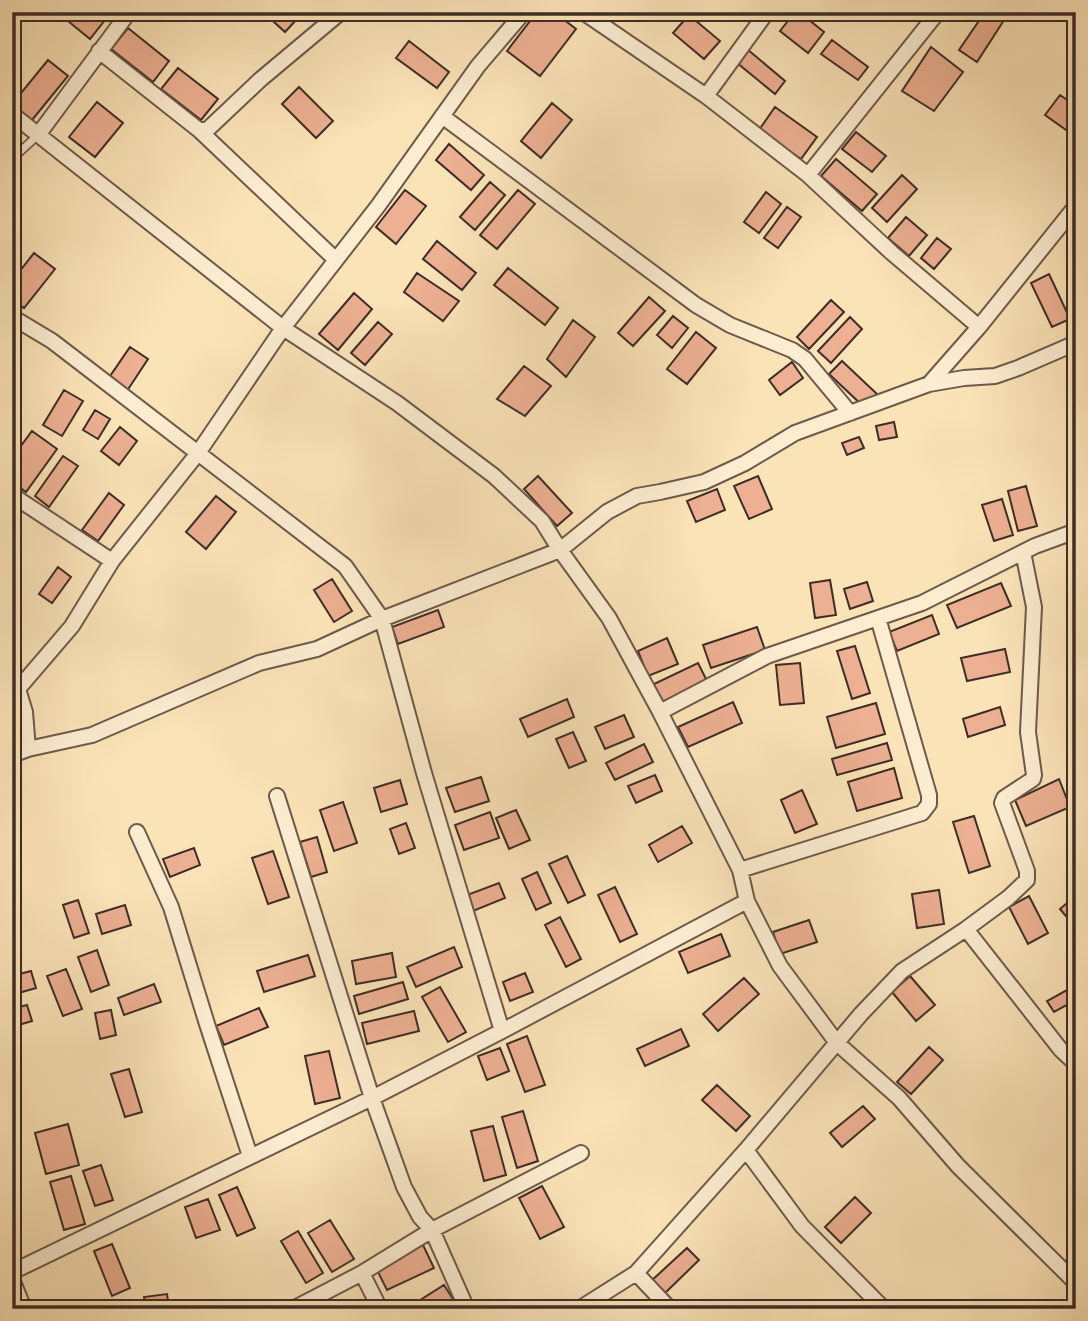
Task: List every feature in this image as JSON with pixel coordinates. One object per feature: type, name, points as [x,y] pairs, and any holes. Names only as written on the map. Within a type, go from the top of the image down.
[{"type":"street","points":[[38,135],[129,12]]},
{"type":"street","points":[[200,130],[207,130],[261,79],[341,12]]},
{"type":"street","points":[[28,749],[25,712],[15,687],[72,626],[112,561],[198,453],[284,328],[378,206],[478,66],[524,12]]},
{"type":"street","points":[[583,12],[706,96],[808,175],[892,253],[979,327]]},
{"type":"street","points":[[706,96],[767,12]]},
{"type":"street","points":[[808,175],[938,12]]},
{"type":"street","points":[[99,51],[200,130],[336,260]]},
{"type":"street","points":[[12,114],[284,328],[397,403],[494,476],[542,521],[609,618],[660,712],[740,870],[747,901],[780,966],[836,1043],[899,1098],[958,1166],[1076,1283]]},
{"type":"street","points":[[442,116],[696,305],[730,325],[792,350],[805,359],[850,412]]},
{"type":"street","points":[[929,384],[979,327],[1076,206]]},
{"type":"street","points":[[12,317],[52,341],[345,566],[382,619],[424,773],[502,1031]]},
{"type":"street","points":[[12,755],[92,735],[259,663],[317,649],[382,619],[560,550],[607,512],[636,496],[704,482],[745,463],[795,433],[929,384],[964,377],[995,376],[1018,369],[1076,343]]},
{"type":"street","points":[[12,495],[112,561]]},
{"type":"street","points":[[660,712],[767,656],[922,603],[1035,546],[1076,531]]},
{"type":"street","points":[[579,1309],[636,1273],[902,971],[966,929],[1008,898],[1027,880],[1027,870],[1002,803],[1004,798],[1033,779],[1034,775],[1028,732],[1034,607],[1023,552]]},
{"type":"street","points":[[740,870],[922,813],[929,804],[929,795],[878,618]]},
{"type":"street","points":[[277,796],[372,1098],[404,1187],[420,1217],[432,1230],[467,1309]]},
{"type":"street","points":[[137,832],[171,907],[250,1156]]},
{"type":"street","points":[[12,1272],[372,1098],[747,901]]},
{"type":"street","points":[[966,929],[1061,1050],[1076,1064]]},
{"type":"street","points":[[746,1150],[802,1226],[884,1309]]},
{"type":"street","points":[[293,1309],[362,1273],[432,1230],[581,1153]]},
{"type":"street","points":[[362,1273],[380,1309]]},
{"type":"street","points":[[636,1273],[670,1309]]},
{"type":"street","points":[[12,1279],[24,1309]]},
{"type":"lane","points":[[12,159],[38,135]]},
{"type":"building","points":[[57,12],[95,12],[105,20],[90,39]]},
{"type":"building","points":[[263,12],[292,12],[298,18],[285,32]]},
{"type":"building","points":[[537,12],[554,12],[576,29],[540,76],[507,51]]},
{"type":"building","points":[[795,12],[799,12],[824,32],[808,53],[780,31]]},
{"type":"building","points":[[985,12],[999,12],[1006,17],[977,62],[959,50]]},
{"type":"building","points":[[689,15],[720,41],[704,59],[673,33]]},
{"type":"building","points":[[128,28],[169,61],[153,82],[111,49]]},
{"type":"building","points":[[832,40],[868,67],[858,80],[821,54]]},
{"type":"building","points":[[409,41],[449,72],[437,88],[396,58]]},
{"type":"building","points":[[931,47],[963,72],[934,111],[902,91]]},
{"type":"building","points":[[747,49],[785,81],[775,94],[736,62]]},
{"type":"building","points":[[48,60],[68,76],[28,125],[12,112],[12,104]]},
{"type":"building","points":[[178,68],[218,99],[201,120],[161,89]]},
{"type":"building","points":[[299,87],[333,121],[316,138],[282,104]]},
{"type":"building","points":[[1060,95],[1076,106],[1076,137],[1045,115]]},
{"type":"building","points":[[97,102],[123,123],[95,157],[69,137]]},
{"type":"building","points":[[552,103],[572,120],[541,158],[521,141]]},
{"type":"building","points":[[775,107],[817,137],[801,159],[759,130]]},
{"type":"building","points":[[856,132],[886,156],[872,172],[842,149]]},
{"type":"building","points":[[449,144],[484,175],[471,190],[436,160]]},
{"type":"building","points":[[836,159],[877,194],[862,211],[821,176]]},
{"type":"building","points":[[902,175],[917,189],[887,222],[872,208]]},
{"type":"building","points":[[490,182],[505,195],[475,230],[460,217]]},
{"type":"building","points":[[405,190],[426,206],[396,244],[376,227]]},
{"type":"building","points":[[518,190],[535,204],[497,249],[480,235]]},
{"type":"building","points":[[766,192],[781,204],[759,233],[744,222]]},
{"type":"building","points":[[787,207],[801,217],[778,248],[764,238]]},
{"type":"building","points":[[906,217],[927,235],[909,256],[888,238]]},
{"type":"building","points":[[937,238],[951,249],[934,269],[921,258]]},
{"type":"building","points":[[437,241],[476,273],[462,290],[423,259]]},
{"type":"building","points":[[34,253],[55,269],[24,308],[12,299],[12,281]]},
{"type":"building","points":[[508,268],[558,308],[545,325],[494,285]]},
{"type":"building","points":[[417,273],[459,301],[443,321],[404,292]]},
{"type":"building","points":[[1049,274],[1070,319],[1052,327],[1031,283]]},
{"type":"building","points":[[354,293],[372,309],[338,350],[319,334]]},
{"type":"building","points":[[649,297],[665,311],[633,346],[618,333]]},
{"type":"building","points":[[831,300],[844,312],[809,349],[797,337]]},
{"type":"building","points":[[673,316],[688,328],[672,348],[657,335]]},
{"type":"building","points":[[850,317],[862,329],[831,363],[818,351]]},
{"type":"building","points":[[573,320],[595,337],[566,377],[547,359]]},
{"type":"building","points":[[378,322],[392,334],[365,365],[351,353]]},
{"type":"building","points":[[696,332],[716,348],[687,384],[667,369]]},
{"type":"building","points":[[130,347],[148,359],[125,394],[106,382]]},
{"type":"building","points":[[842,361],[877,394],[864,407],[829,374]]},
{"type":"building","points":[[792,362],[803,378],[780,395],[769,380]]},
{"type":"building","points":[[524,366],[551,386],[525,416],[497,399]]},
{"type":"building","points":[[64,390],[83,401],[62,436],[43,425]]},
{"type":"building","points":[[95,410],[110,419],[98,439],[83,430]]},
{"type":"building","points":[[894,422],[897,437],[879,440],[876,426]]},
{"type":"building","points":[[120,427],[137,441],[119,465],[101,451]]},
{"type":"building","points":[[32,431],[57,449],[26,492],[12,482],[12,458]]},
{"type":"building","points":[[859,437],[864,448],[847,455],[842,443]]},
{"type":"building","points":[[63,456],[78,466],[49,507],[35,496]]},
{"type":"building","points":[[538,476],[572,513],[557,526],[524,489]]},
{"type":"building","points":[[758,476],[772,509],[749,519],[734,486]]},
{"type":"building","points":[[1026,486],[1037,526],[1018,531],[1008,491]]},
{"type":"building","points":[[717,489],[725,510],[696,522],[687,501]]},
{"type":"building","points":[[109,493],[124,505],[98,541],[82,530]]},
{"type":"building","points":[[216,496],[236,512],[206,549],[186,532]]},
{"type":"building","points":[[1002,499],[1013,535],[994,541],[982,505]]},
{"type":"building","points":[[58,567],[71,577],[52,603],[39,594]]},
{"type":"building","points":[[332,579],[352,611],[334,622],[314,590]]},
{"type":"building","points":[[830,580],[836,615],[815,618],[810,583]]},
{"type":"building","points":[[867,582],[873,601],[850,609],[844,589]]},
{"type":"building","points":[[1001,583],[1011,606],[957,628],[947,605]]},
{"type":"building","points":[[438,610],[444,627],[398,644],[392,627]]},
{"type":"building","points":[[932,615],[939,634],[897,651],[889,632]]},
{"type":"building","points":[[757,627],[765,650],[711,668],[703,645]]},
{"type":"building","points":[[667,638],[678,664],[648,676],[638,651]]},
{"type":"building","points":[[855,646],[870,693],[852,699],[837,651]]},
{"type":"building","points":[[1005,649],[1010,672],[967,681],[961,658]]},
{"type":"building","points":[[698,663],[707,681],[661,703],[652,685]]},
{"type":"building","points":[[800,663],[804,703],[780,705],[776,665]]},
{"type":"building","points":[[567,699],[574,717],[528,737],[520,719]]},
{"type":"building","points":[[733,702],[742,723],[688,747],[678,727]]},
{"type":"building","points":[[876,703],[885,734],[836,748],[827,717]]},
{"type":"building","points":[[1000,707],[1005,725],[968,737],[963,719]]},
{"type":"building","points":[[624,715],[634,737],[605,749],[595,727]]},
{"type":"building","points":[[573,732],[586,761],[569,768],[556,739]]},
{"type":"building","points":[[887,743],[892,760],[837,775],[832,759]]},
{"type":"building","points":[[644,744],[653,762],[615,780],[606,763]]},
{"type":"building","points":[[894,768],[902,798],[857,811],[848,782]]},
{"type":"building","points":[[655,775],[662,791],[636,803],[628,786]]},
{"type":"building","points":[[481,777],[489,801],[455,812],[446,788]]},
{"type":"building","points":[[1059,779],[1070,807],[1026,826],[1015,800]]},
{"type":"building","points":[[400,780],[407,804],[381,812],[374,788]]},
{"type":"building","points":[[802,790],[817,824],[795,833],[781,800]]},
{"type":"building","points":[[343,802],[357,843],[334,851],[320,810]]},
{"type":"building","points":[[516,810],[530,840],[509,849],[496,818]]},
{"type":"building","points":[[490,812],[499,838],[464,850],[455,825]]},
{"type":"building","points":[[974,816],[990,866],[969,873],[953,822]]},
{"type":"building","points":[[406,823],[415,848],[399,854],[390,829]]},
{"type":"building","points":[[682,826],[692,843],[658,862],[649,845]]},
{"type":"building","points":[[317,837],[327,872],[311,877],[300,842]]},
{"type":"building","points":[[194,848],[200,865],[170,877],[163,859]]},
{"type":"building","points":[[273,851],[289,897],[268,904],[252,858]]},
{"type":"building","points":[[567,856],[585,895],[568,903],[549,864]]},
{"type":"building","points":[[537,872],[551,903],[536,910],[522,879]]},
{"type":"building","points":[[499,883],[505,898],[473,911],[467,895]]},
{"type":"building","points":[[615,887],[637,934],[620,942],[598,895]]},
{"type":"building","points":[[939,890],[944,924],[917,928],[912,894]]},
{"type":"building","points":[[1029,896],[1048,933],[1028,944],[1009,907]]},
{"type":"building","points":[[1074,897],[1076,899],[1076,928],[1060,909]]},
{"type":"building","points":[[78,900],[89,933],[74,938],[63,905]]},
{"type":"building","points":[[125,905],[131,925],[102,934],[96,914]]},
{"type":"building","points":[[560,917],[581,959],[566,967],[545,925]]},
{"type":"building","points":[[809,920],[817,942],[780,954],[773,932]]},
{"type":"building","points":[[721,934],[730,956],[688,973],[679,952]]},
{"type":"building","points":[[454,947],[462,967],[416,987],[407,967]]},
{"type":"building","points":[[97,950],[109,985],[91,992],[78,957]]},
{"type":"building","points":[[392,953],[396,977],[356,984],[352,961]]},
{"type":"building","points":[[308,955],[315,976],[264,992],[257,971]]},
{"type":"building","points":[[66,969],[82,1009],[63,1016],[47,976]]},
{"type":"building","points":[[31,971],[36,988],[12,995],[12,976]]},
{"type":"building","points":[[525,973],[533,992],[510,1001],[503,982]]},
{"type":"building","points":[[910,976],[935,1005],[916,1021],[892,992]]},
{"type":"building","points":[[744,978],[759,994],[718,1031],[703,1014]]},
{"type":"building","points":[[403,982],[408,999],[359,1014],[354,996]]},
{"type":"building","points":[[154,984],[161,1002],[124,1015],[118,998]]},
{"type":"building","points":[[1076,985],[1076,1000],[1054,1012],[1047,1001]]},
{"type":"building","points":[[440,987],[466,1032],[448,1042],[422,997]]},
{"type":"building","points":[[27,1005],[32,1021],[12,1027],[12,1009]]},
{"type":"building","points":[[259,1008],[268,1027],[224,1045],[216,1026]]},
{"type":"building","points":[[111,1010],[116,1035],[100,1039],[95,1013]]},
{"type":"building","points":[[414,1011],[419,1031],[367,1044],[362,1023]]},
{"type":"building","points":[[681,1029],[689,1046],[645,1066],[637,1049]]},
{"type":"building","points":[[527,1036],[545,1085],[525,1092],[507,1044]]},
{"type":"building","points":[[929,1047],[943,1060],[911,1094],[897,1082]]},
{"type":"building","points":[[500,1048],[509,1071],[487,1080],[478,1056]]},
{"type":"building","points":[[329,1051],[340,1098],[315,1104],[305,1056]]},
{"type":"building","points":[[129,1069],[142,1112],[125,1117],[111,1074]]},
{"type":"building","points":[[717,1085],[750,1116],[736,1131],[702,1100]]},
{"type":"building","points":[[863,1106],[875,1119],[842,1147],[830,1133]]},
{"type":"building","points":[[523,1111],[538,1161],[517,1168],[502,1117]]},
{"type":"building","points":[[68,1124],[79,1165],[46,1174],[35,1133]]},
{"type":"building","points":[[493,1126],[506,1175],[484,1181],[471,1131]]},
{"type":"building","points":[[101,1165],[113,1200],[95,1206],[83,1171]]},
{"type":"building","points":[[71,1176],[85,1224],[64,1230],[50,1182]]},
{"type":"building","points":[[542,1186],[564,1227],[540,1239],[519,1198]]},
{"type":"building","points":[[237,1187],[255,1228],[237,1236],[219,1195]]},
{"type":"building","points":[[855,1197],[871,1213],[841,1243],[825,1227]]},
{"type":"building","points":[[208,1199],[220,1230],[196,1238],[185,1207]]},
{"type":"building","points":[[330,1220],[354,1259],[332,1272],[308,1233]]},
{"type":"building","points":[[298,1231],[323,1273],[306,1283],[281,1241]]},
{"type":"building","points":[[112,1244],[130,1288],[112,1296],[94,1251]]},
{"type":"building","points":[[423,1245],[434,1268],[387,1290],[376,1268]]},
{"type":"building","points":[[687,1248],[699,1260],[663,1295],[650,1282]]},
{"type":"building","points":[[444,1285],[458,1307],[406,1309]]},
{"type":"building","points":[[167,1294],[169,1309],[146,1309],[144,1297]]}]
